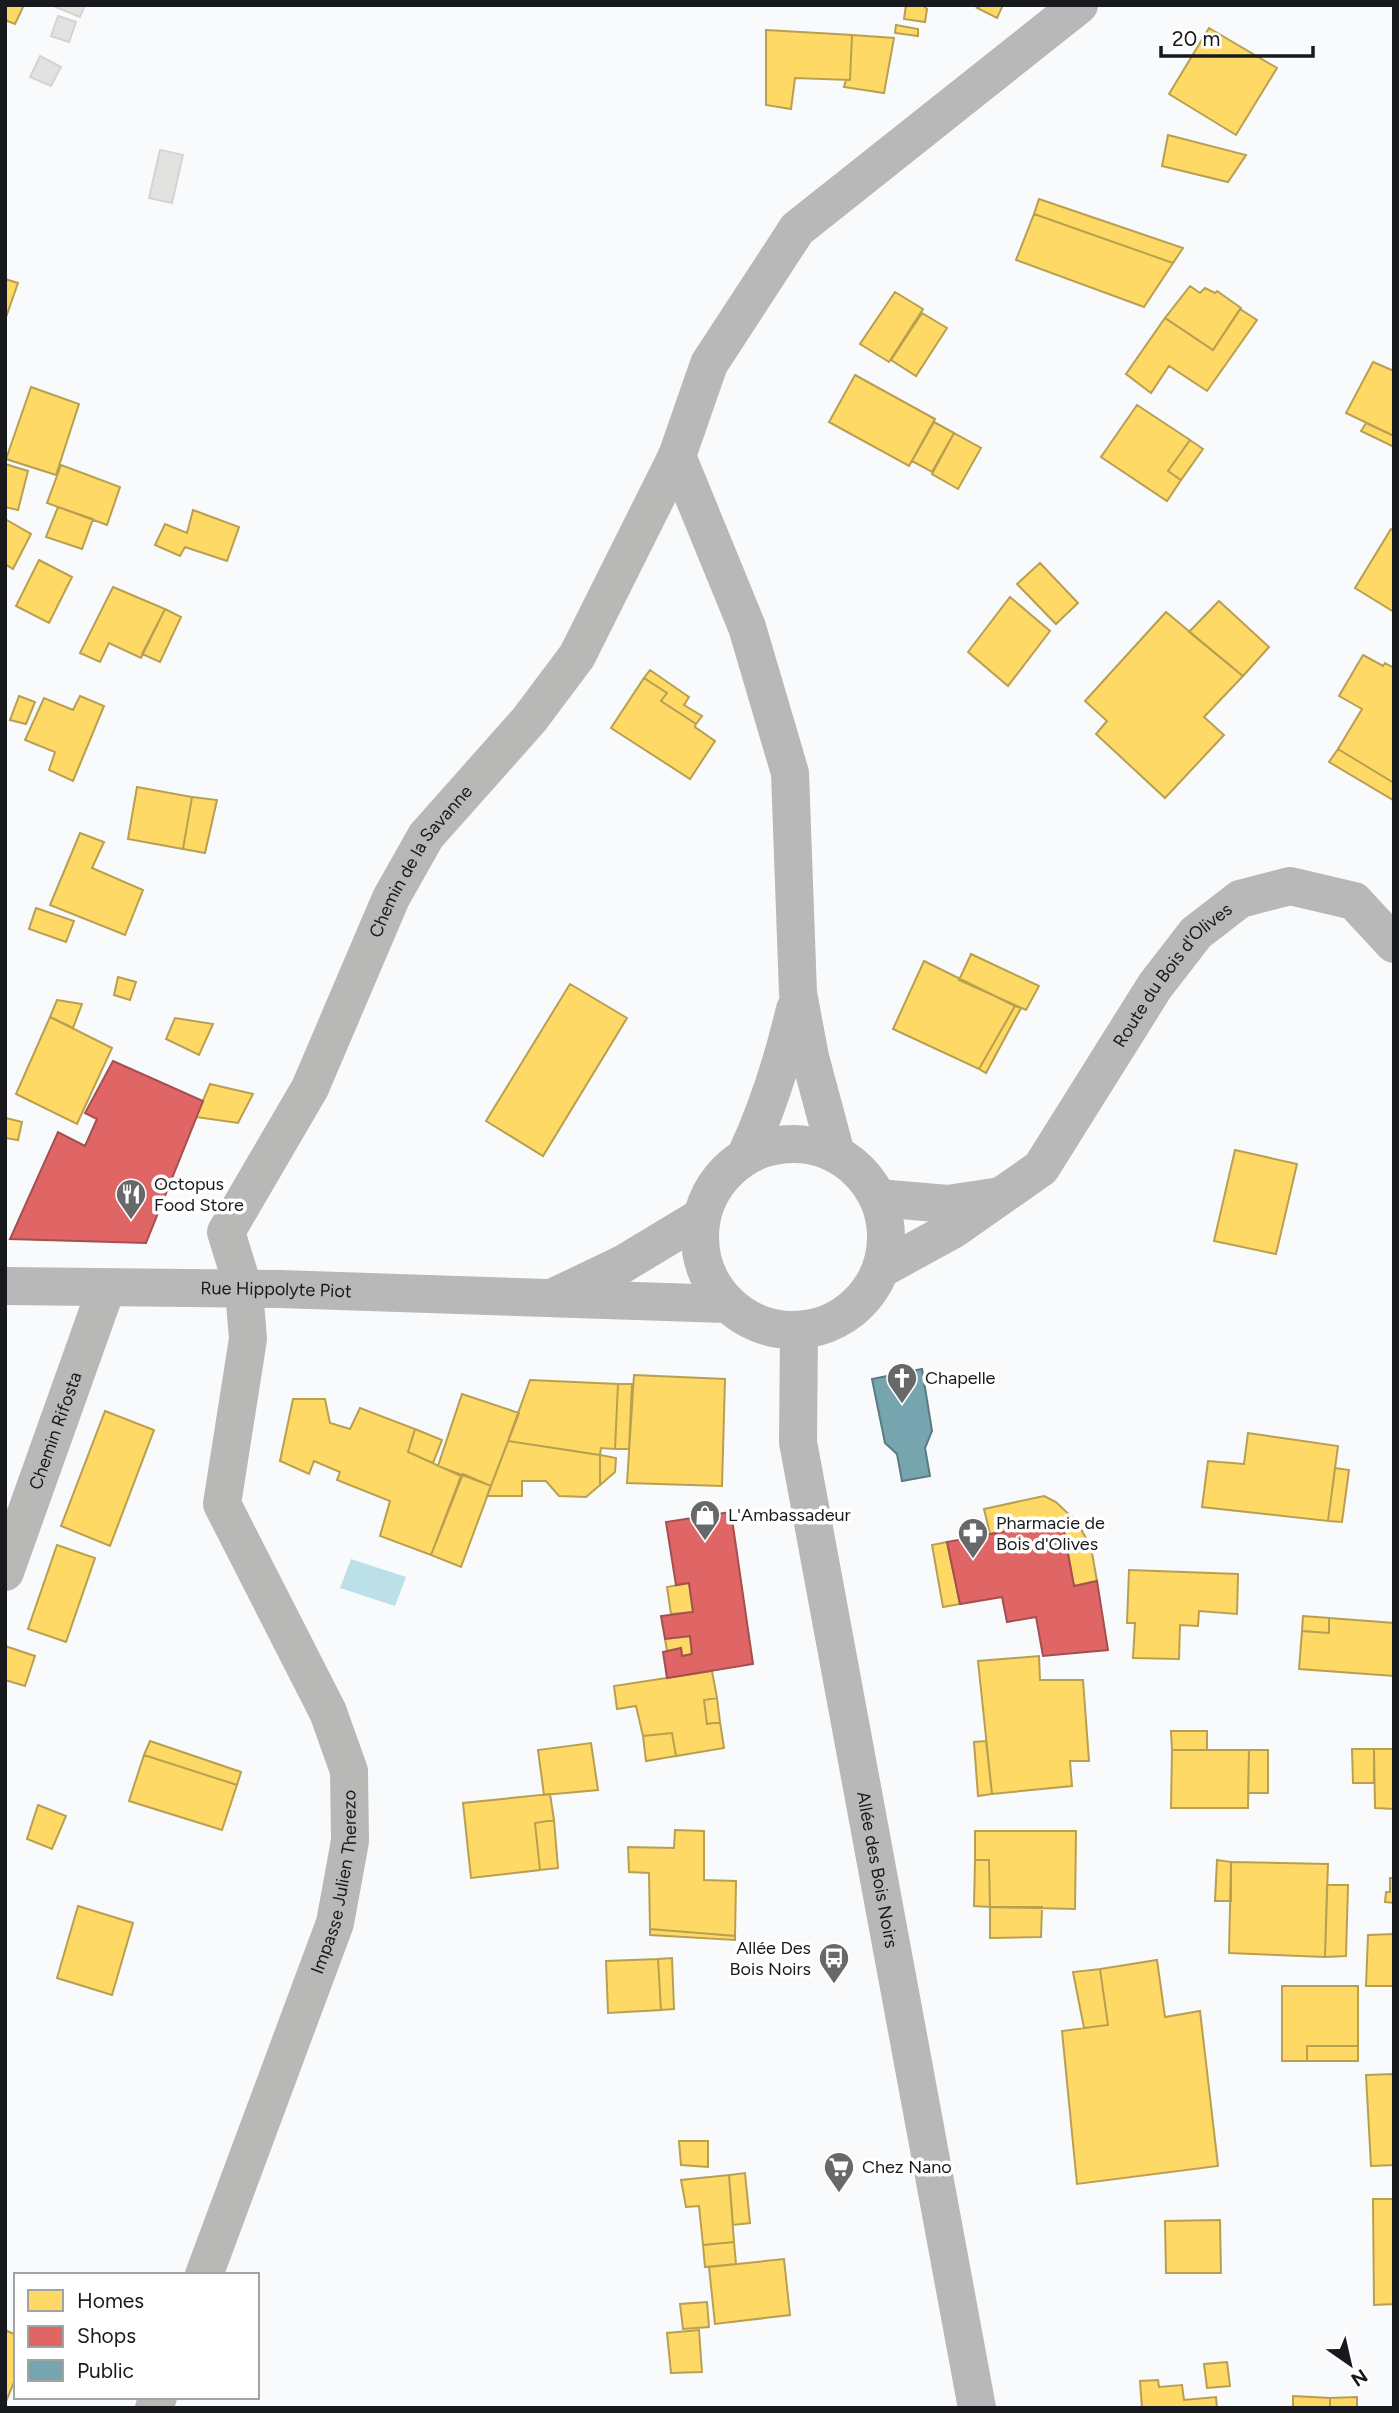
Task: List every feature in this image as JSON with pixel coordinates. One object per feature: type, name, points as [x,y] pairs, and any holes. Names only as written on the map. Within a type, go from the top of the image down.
[{"type":"main road","points":[[836,1153],[810,1057],[798,993],[790,773],[747,627],[677,456],[709,364],[797,229],[1079,5]]},
{"type":"main road","name":"Route du Bois d'Olives","points":[[881,1269],[954,1229],[1041,1168],[1155,986],[1196,933],[1240,899],[1290,886],[1354,901],[1394,944]]},
{"type":"main road","points":[[746,1155],[762,1122],[783,1058],[798,993]]},
{"type":"main road","points":[[813,1145],[836,1153],[868,1180],[878,1198],[886,1221],[886,1245],[881,1269],[868,1293],[849,1312],[825,1325],[799,1331],[772,1329],[747,1320],[726,1304],[712,1285],[702,1264],[699,1241],[701,1217],[710,1193],[725,1171],[746,1155],[768,1147],[813,1145]]},
{"type":"main road","name":"Route du Bois d'Olives","points":[[878,1198],[948,1204],[1003,1195]]},
{"type":"main road","name":"Rue Hippolyte Piot","points":[[548,1300],[623,1264],[701,1217]]},
{"type":"main road","name":"Rue Hippolyte Piot","points":[[5,1286],[726,1304]]},
{"type":"main road","name":"Allée des Bois Noirs","points":[[799,1331],[798,1442],[977,2408]]},
{"type":"street","name":"Chemin de la Savanne","points":[[244,1290],[226,1233],[310,1088],[391,898],[426,836],[529,720],[577,656],[677,456]]},
{"type":"street","name":"Chemin Rifosta","points":[[5,1572],[106,1289]]},
{"type":"street","name":"Impasse Julien Therezo","points":[[205,2273],[335,1923],[350,1840],[349,1771],[328,1712],[222,1504],[248,1339],[244,1290]]},
{"type":"water","points":[[351,1559],[406,1577],[395,1606],[340,1588]]},
{"type":"building: Homes","points":[[5,5],[24,5],[15,24],[5,20]]},
{"type":"building: Homes","points":[[906,5],[923,5],[927,9],[925,22],[904,19]]},
{"type":"building: Homes","points":[[982,5],[1003,5],[997,18],[977,8]]},
{"type":"building: Homes","points":[[896,25],[918,29],[918,36],[895,33]]},
{"type":"building: Homes","points":[[1209,28],[1277,68],[1236,135],[1169,94]]},
{"type":"building: Homes","points":[[766,30],[852,35],[850,80],[795,78],[791,109],[766,105]]},
{"type":"building: Homes","points":[[852,35],[894,38],[884,93],[844,87],[846,80],[850,80]]},
{"type":"building: Homes","points":[[1168,135],[1246,155],[1228,182],[1162,166]]},
{"type":"building: Homes","points":[[1039,199],[1183,248],[1173,263],[1034,214]]},
{"type":"building: Homes","points":[[1034,214],[1173,263],[1144,307],[1016,260]]},
{"type":"building: Homes","points":[[5,279],[18,283],[5,320]]},
{"type":"building: Homes","points":[[1190,286],[1200,293],[1205,288],[1215,293],[1217,291],[1241,308],[1213,350],[1165,318]]},
{"type":"building: Homes","points":[[895,292],[923,309],[889,362],[860,344]]},
{"type":"building: Homes","points":[[1240,309],[1257,320],[1207,391],[1169,366],[1151,393],[1126,374],[1165,318],[1213,350]]},
{"type":"building: Homes","points":[[922,313],[947,328],[916,376],[891,360]]},
{"type":"building: Homes","points":[[1373,362],[1394,371],[1394,436],[1346,413]]},
{"type":"building: Homes","points":[[855,375],[935,419],[909,466],[829,422]]},
{"type":"building: Homes","points":[[31,387],[79,404],[56,475],[6,459]]},
{"type":"building: Homes","points":[[1137,405],[1190,440],[1168,471],[1181,480],[1167,501],[1101,457]]},
{"type":"building: Homes","points":[[934,422],[954,433],[932,472],[912,461]]},
{"type":"building: Homes","points":[[1366,423],[1394,436],[1394,447],[1361,431]]},
{"type":"building: Homes","points":[[954,433],[981,448],[958,489],[932,474]]},
{"type":"building: Homes","points":[[1190,440],[1203,449],[1181,480],[1168,471]]},
{"type":"building: Homes","points":[[5,464],[28,471],[18,510],[5,507]]},
{"type":"building: Homes","points":[[61,465],[120,487],[107,525],[47,503]]},
{"type":"building: Homes","points":[[58,507],[93,519],[82,549],[46,537]]},
{"type":"building: Homes","points":[[193,510],[239,527],[227,561],[185,547],[180,556],[155,545],[165,524],[187,533]]},
{"type":"building: Homes","points":[[5,519],[31,534],[13,569],[5,564]]},
{"type":"building: Homes","points":[[1391,529],[1394,531],[1394,612],[1355,588]]},
{"type":"building: Homes","points":[[39,560],[72,577],[49,623],[16,606]]},
{"type":"building: Homes","points":[[1040,563],[1078,603],[1056,624],[1017,584]]},
{"type":"building: Homes","points":[[113,587],[165,609],[141,658],[109,643],[100,662],[80,653]]},
{"type":"building: Homes","points":[[1010,597],[1050,631],[1008,686],[968,652]]},
{"type":"building: Homes","points":[[1219,601],[1269,647],[1243,676],[1189,632]]},
{"type":"building: Homes","points":[[165,609],[181,617],[160,662],[142,654]]},
{"type":"building: Homes","points":[[1166,612],[1243,676],[1204,717],[1224,735],[1165,798],[1096,734],[1107,721],[1085,701]]},
{"type":"building: Homes","points":[[1363,655],[1383,666],[1385,663],[1394,668],[1394,783],[1338,749],[1362,709],[1339,696]]},
{"type":"building: Homes","points":[[650,670],[689,697],[684,705],[702,716],[696,724],[661,701],[667,693],[644,678]]},
{"type":"building: Homes","points":[[644,678],[667,693],[661,701],[696,724],[695,727],[715,741],[690,779],[611,728]]},
{"type":"building: Homes","points":[[19,696],[35,702],[26,724],[10,720]]},
{"type":"building: Homes","points":[[80,696],[104,706],[73,781],[49,770],[55,752],[25,740],[44,698],[73,710]]},
{"type":"building: Homes","points":[[1338,749],[1394,783],[1393,800],[1329,762]]},
{"type":"building: Homes","points":[[137,787],[192,797],[183,849],[128,839]]},
{"type":"building: Homes","points":[[192,797],[217,800],[205,853],[183,849]]},
{"type":"building: Homes","points":[[80,833],[104,842],[92,868],[143,890],[125,935],[50,905]]},
{"type":"building: Homes","points":[[36,908],[74,921],[66,942],[29,929]]},
{"type":"building: Homes","points":[[971,954],[1039,986],[1026,1010],[959,980]]},
{"type":"building: Homes","points":[[924,961],[1015,1006],[979,1069],[893,1029]]},
{"type":"building: Homes","points":[[118,977],[136,982],[130,1000],[114,995]]},
{"type":"building: Homes","points":[[570,984],[627,1018],[543,1156],[486,1121]]},
{"type":"building: Homes","points":[[57,1000],[82,1004],[73,1028],[50,1017]]},
{"type":"building: Homes","points":[[1015,1006],[1021,1008],[986,1073],[979,1069]]},
{"type":"building: Homes","points":[[50,1017],[112,1048],[77,1124],[16,1094]]},
{"type":"building: Homes","points":[[175,1018],[213,1024],[199,1055],[166,1039]]},
{"type":"building: Homes","points":[[210,1084],[253,1094],[238,1123],[196,1117]]},
{"type":"building: Homes","points":[[6,1118],[22,1122],[18,1140],[5,1138]]},
{"type":"building: Homes","points":[[1235,1150],[1297,1164],[1276,1254],[1214,1241]]},
{"type":"building: Homes","points":[[634,1375],[725,1379],[722,1486],[627,1483]]},
{"type":"building: Homes","points":[[530,1380],[618,1384],[615,1449],[601,1448],[600,1455],[508,1441]]},
{"type":"building: Homes","points":[[618,1384],[632,1384],[629,1449],[615,1449]]},
{"type":"building: Homes","points":[[462,1394],[519,1413],[491,1486],[438,1466]]},
{"type":"building: Homes","points":[[293,1399],[325,1399],[330,1423],[350,1429],[360,1408],[415,1429],[408,1452],[461,1476],[431,1555],[380,1536],[390,1501],[337,1480],[340,1472],[314,1461],[309,1474],[280,1461]]},
{"type":"building: Homes","points":[[105,1411],[154,1430],[110,1546],[61,1526]]},
{"type":"building: Homes","points":[[415,1429],[442,1440],[433,1463],[408,1452]]},
{"type":"building: Homes","points":[[1248,1433],[1338,1446],[1328,1521],[1202,1507],[1208,1461],[1244,1464]]},
{"type":"building: Homes","points":[[508,1441],[600,1455],[600,1485],[586,1497],[559,1496],[546,1481],[522,1481],[522,1496],[487,1496]]},
{"type":"building: Homes","points":[[600,1455],[616,1458],[615,1472],[600,1485]]},
{"type":"building: Homes","points":[[1335,1468],[1349,1470],[1342,1522],[1328,1521]]},
{"type":"building: Homes","points":[[463,1474],[491,1486],[461,1567],[431,1555]]},
{"type":"building: Homes","points":[[1044,1496],[1056,1502],[1077,1522],[1091,1547],[1097,1581],[1074,1586],[1062,1521],[990,1534],[984,1509]]},
{"type":"building: Homes","points":[[947,1542],[960,1604],[943,1607],[932,1545]]},
{"type":"building: Homes","points":[[57,1545],[95,1558],[66,1642],[28,1629]]},
{"type":"building: Homes","points":[[1129,1570],[1238,1574],[1237,1614],[1199,1611],[1198,1626],[1180,1625],[1179,1659],[1133,1658],[1135,1623],[1127,1623]]},
{"type":"building: Homes","points":[[689,1583],[693,1612],[671,1614],[667,1587]]},
{"type":"building: Homes","points":[[1303,1616],[1329,1618],[1329,1633],[1302,1631]]},
{"type":"building: Homes","points":[[1329,1618],[1394,1623],[1394,1676],[1299,1669],[1302,1631],[1329,1633]]},
{"type":"building: Homes","points":[[690,1636],[692,1654],[682,1656],[681,1648],[667,1651],[665,1639]]},
{"type":"building: Homes","points":[[5,1646],[35,1656],[25,1686],[5,1680]]},
{"type":"building: Homes","points":[[1039,1656],[1040,1680],[1083,1680],[1089,1761],[1070,1761],[1072,1786],[992,1794],[978,1661]]},
{"type":"building: Homes","points":[[712,1671],[717,1698],[704,1700],[707,1724],[720,1722],[724,1748],[676,1756],[672,1733],[643,1736],[636,1706],[617,1709],[614,1686]]},
{"type":"building: Homes","points":[[717,1698],[720,1722],[707,1724],[704,1700]]},
{"type":"building: Homes","points":[[1171,1731],[1207,1731],[1207,1750],[1172,1750]]},
{"type":"building: Homes","points":[[672,1733],[676,1756],[646,1761],[643,1736]]},
{"type":"building: Homes","points":[[150,1741],[241,1772],[237,1785],[144,1755]]},
{"type":"building: Homes","points":[[986,1741],[992,1794],[978,1796],[974,1742]]},
{"type":"building: Homes","points":[[591,1743],[598,1790],[544,1795],[538,1750]]},
{"type":"building: Homes","points":[[1352,1749],[1374,1749],[1374,1783],[1353,1783]]},
{"type":"building: Homes","points":[[1374,1749],[1394,1749],[1394,1809],[1375,1808]]},
{"type":"building: Homes","points":[[1172,1750],[1249,1750],[1248,1808],[1171,1808]]},
{"type":"building: Homes","points":[[1249,1750],[1268,1750],[1268,1793],[1248,1793]]},
{"type":"building: Homes","points":[[144,1755],[237,1785],[222,1830],[129,1801]]},
{"type":"building: Homes","points":[[550,1794],[554,1820],[535,1823],[540,1870],[471,1878],[463,1803]]},
{"type":"building: Homes","points":[[38,1805],[66,1816],[52,1849],[27,1839]]},
{"type":"building: Homes","points":[[554,1820],[558,1868],[540,1870],[535,1823]]},
{"type":"building: Homes","points":[[675,1830],[704,1831],[704,1880],[736,1881],[735,1936],[650,1929],[649,1873],[629,1872],[628,1847],[674,1848]]},
{"type":"building: Homes","points":[[975,1831],[1076,1831],[1075,1909],[990,1907],[989,1860],[975,1860]]},
{"type":"building: Homes","points":[[975,1860],[989,1860],[990,1907],[974,1906]]},
{"type":"building: Homes","points":[[1217,1860],[1231,1862],[1231,1901],[1215,1901]]},
{"type":"building: Homes","points":[[1231,1862],[1328,1864],[1325,1957],[1229,1953]]},
{"type":"building: Homes","points":[[1390,1878],[1394,1878],[1394,1903],[1385,1902],[1386,1892],[1390,1892]]},
{"type":"building: Homes","points":[[1327,1885],[1348,1885],[1346,1956],[1325,1957]]},
{"type":"building: Homes","points":[[78,1906],[133,1923],[112,1995],[57,1978]]},
{"type":"building: Homes","points":[[990,1907],[1042,1907],[1041,1937],[990,1938]]},
{"type":"building: Homes","points":[[650,1929],[735,1936],[735,1940],[650,1935]]},
{"type":"building: Homes","points":[[1394,1934],[1394,1986],[1366,1986],[1368,1935]]},
{"type":"building: Homes","points":[[672,1958],[674,2009],[661,2010],[658,1959]]},
{"type":"building: Homes","points":[[658,1959],[661,2010],[608,2013],[606,1961]]},
{"type":"building: Homes","points":[[1157,1960],[1165,2017],[1200,2011],[1218,2166],[1077,2184],[1062,2031],[1108,2025],[1100,1969]]},
{"type":"building: Homes","points":[[1100,1969],[1108,2025],[1084,2028],[1073,1972]]},
{"type":"building: Homes","points":[[1282,1986],[1358,1986],[1358,2046],[1307,2046],[1307,2061],[1282,2061]]},
{"type":"building: Homes","points":[[1307,2046],[1358,2046],[1358,2061],[1307,2061]]},
{"type":"building: Homes","points":[[1394,2074],[1394,2165],[1371,2166],[1366,2075]]},
{"type":"building: Homes","points":[[679,2141],[708,2141],[708,2167],[681,2165]]},
{"type":"building: Homes","points":[[745,2173],[750,2223],[733,2225],[729,2175]]},
{"type":"building: Homes","points":[[729,2175],[734,2242],[703,2245],[699,2206],[686,2207],[681,2180]]},
{"type":"building: Homes","points":[[1373,2199],[1394,2199],[1394,2304],[1374,2305]]},
{"type":"building: Homes","points":[[1220,2220],[1221,2273],[1166,2273],[1165,2221]]},
{"type":"building: Homes","points":[[734,2242],[736,2264],[705,2267],[703,2245]]},
{"type":"building: Homes","points":[[784,2259],[790,2315],[715,2324],[709,2267]]},
{"type":"building: Homes","points":[[707,2302],[709,2327],[683,2329],[680,2304]]},
{"type":"building: Homes","points":[[5,2330],[14,2334],[14,2382],[5,2404]]},
{"type":"building: Homes","points":[[699,2330],[702,2372],[671,2373],[667,2333]]},
{"type":"building: Homes","points":[[1227,2362],[1230,2386],[1207,2388],[1204,2364]]},
{"type":"building: Homes","points":[[1158,2380],[1159,2387],[1182,2385],[1184,2400],[1216,2397],[1217,2408],[1142,2408],[1140,2381]]},
{"type":"building: Homes","points":[[1293,2396],[1330,2398],[1330,2408],[1293,2408]]},
{"type":"building: Homes","points":[[1357,2397],[1357,2408],[1330,2408],[1330,2398]]},
{"type":"building: Shops","points":[[113,1061],[203,1101],[146,1243],[10,1239],[58,1132],[85,1146],[97,1119],[85,1113]]},
{"type":"building: Shops","points":[[731,1512],[753,1664],[667,1678],[663,1652],[681,1648],[682,1656],[692,1654],[690,1636],[665,1639],[661,1616],[693,1612],[689,1583],[676,1585],[666,1522]]},
{"type":"building: Shops","points":[[1062,1521],[1074,1586],[1097,1581],[1108,1650],[1043,1656],[1036,1617],[1007,1622],[1002,1597],[960,1604],[947,1542]]},
{"type":"building: Public","name":"Chapelle","points":[[922,1369],[932,1431],[925,1448],[930,1476],[902,1481],[897,1454],[885,1443],[872,1379]]},
{"type":"building: Other","points":[[51,5],[85,5],[80,17]]},
{"type":"building: Other","points":[[58,16],[76,22],[69,42],[51,36]]},
{"type":"building: Other","points":[[40,56],[61,67],[51,86],[30,77]]},
{"type":"building: Other","points":[[160,150],[183,155],[172,203],[149,198]]},
{"type":"place","name":"Octopus Food Store","points":[[131,1221]]},
{"type":"place","name":"Chapelle","points":[[902,1405]]},
{"type":"place","name":"L'Ambassadeur","points":[[705,1542]]},
{"type":"place","name":"Pharmacie de Bois d'Olives","points":[[973,1560]]},
{"type":"place","name":"Allée Des Bois Noirs","points":[[834,1985]]},
{"type":"place","name":"Chez Nano","points":[[839,2194]]}]
